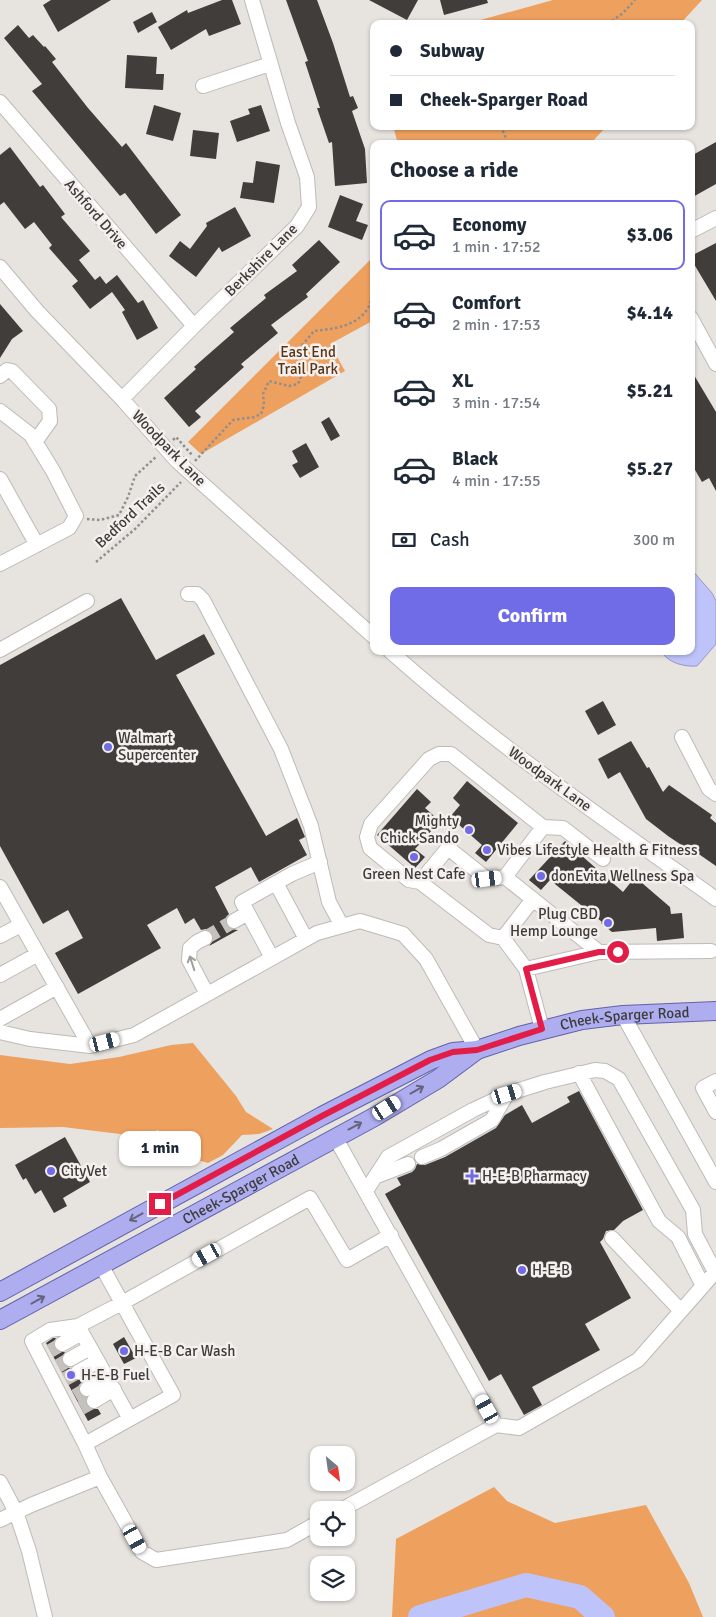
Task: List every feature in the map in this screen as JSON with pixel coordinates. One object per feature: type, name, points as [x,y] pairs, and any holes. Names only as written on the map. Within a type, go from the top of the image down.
[{"type":"main road","name":"Cheek-Sparger Road","points":[[0,1292],[322,1116],[430,1060],[453,1052],[477,1050],[542,1029],[582,1020],[623,1015],[716,1011]]},
{"type":"main road","name":"Cheek-Sparger Road","points":[[0,1320],[438,1079],[477,1050]]},
{"type":"main road","points":[[322,1116],[335,1137]]},
{"type":"main road","points":[[194,1186],[207,1207]]},
{"type":"street","name":"Berkshire Lane","points":[[122,399],[297,226],[309,206],[307,177],[270,64],[252,0]]},
{"type":"street","points":[[203,86],[270,64]]},
{"type":"street","name":"Ashford Drive","points":[[0,102],[194,326]]},
{"type":"street","points":[[695,230],[716,218]]},
{"type":"street","name":"Woodpark Lane","points":[[0,267],[37,311],[122,399],[166,448],[191,464],[370,633]]},
{"type":"street","points":[[695,325],[716,364]]},
{"type":"street","points":[[0,376],[7,370],[12,371],[49,409],[50,421],[35,442]]},
{"type":"street","points":[[0,411],[31,435],[53,471],[76,516],[69,528],[0,564]]},
{"type":"street","points":[[0,479],[37,546]]},
{"type":"street","points":[[188,594],[197,594],[203,600],[281,750],[311,826],[329,902],[342,926]]},
{"type":"street","points":[[0,650],[87,601]]},
{"type":"street","name":"Woodpark Lane","points":[[394,655],[438,694],[523,760],[716,899]]},
{"type":"street","points":[[682,738],[709,789],[716,794]]},
{"type":"street","points":[[542,1029],[526,969],[503,938],[489,935],[420,882],[409,880],[370,848],[367,836],[371,824],[429,759],[439,754],[451,754],[543,827],[563,828],[603,859]]},
{"type":"street","points":[[505,877],[543,827]]},
{"type":"street","points":[[420,882],[448,848],[487,879],[505,877],[599,952]]},
{"type":"street","points":[[272,958],[242,902],[292,874],[320,862]]},
{"type":"street","points":[[276,883],[306,939]]},
{"type":"street","points":[[1,893],[21,924],[90,1046]]},
{"type":"street","points":[[503,938],[533,900]]},
{"type":"street","points":[[234,921],[248,913]]},
{"type":"street","points":[[0,1032],[30,1039],[90,1046],[134,1035],[317,933],[360,921],[403,934],[426,959],[477,1050]]},
{"type":"street","points":[[0,936],[21,924]]},
{"type":"street","points":[[205,938],[196,942],[190,948],[189,960],[206,994]]},
{"type":"street","points":[[526,969],[599,952],[711,951]]},
{"type":"street","points":[[0,975],[38,954]]},
{"type":"street","points":[[0,1019],[57,987]]},
{"type":"street","points":[[623,1015],[716,1182]]},
{"type":"street","points":[[355,1502],[496,1425],[519,1428],[638,1360],[716,1272],[695,1234],[694,1210],[619,1079],[605,1071],[595,1070],[507,1094],[473,1110],[388,1157],[366,1192]]},
{"type":"street","points":[[579,1074],[659,1221],[678,1237],[704,1286]]},
{"type":"street","points":[[716,1081],[702,1088],[716,1112]]},
{"type":"street","points":[[422,1157],[441,1149],[492,1120],[507,1094]]},
{"type":"street","points":[[335,1137],[496,1425]]},
{"type":"street","points":[[376,1176],[408,1164]]},
{"type":"street","points":[[51,1351],[80,1329],[122,1303],[310,1198],[347,1260],[390,1235]]},
{"type":"street","points":[[612,1238],[681,1311]]},
{"type":"street","points":[[86,1444],[173,1395],[101,1265]]},
{"type":"street","points":[[80,1329],[130,1419]]},
{"type":"street","points":[[80,1329],[50,1330],[32,1341],[51,1351],[66,1378],[78,1402],[86,1444],[100,1477],[142,1552],[156,1560],[287,1540],[310,1527]]},
{"type":"street","points":[[59,1366],[90,1348]]},
{"type":"street","points":[[66,1378],[98,1361]]},
{"type":"street","points":[[78,1402],[110,1383]]},
{"type":"street","points":[[0,1520],[100,1477]]},
{"type":"street","points":[[0,1482],[16,1512],[34,1570],[45,1617]]},
{"type":"path","points":[[613,20],[636,0]]},
{"type":"path","name":"Bedford Trails","points":[[96,562],[136,529],[181,482],[191,464],[233,420],[261,414],[264,405],[263,394],[269,381],[289,386],[298,384],[302,374],[299,349],[314,331],[342,328],[366,312],[370,302]]},
{"type":"path","points":[[166,448],[176,437],[191,464]]},
{"type":"path","name":"Bedford Trails","points":[[76,516],[100,520],[119,515],[135,476],[166,448]]},
{"type":"green space","points":[[553,0],[702,0],[684,20],[480,20]]},
{"type":"green space","points":[[394,130],[603,130],[594,140],[397,140]]},
{"type":"green space","name":"East End Trail Park","points":[[370,260],[370,322],[330,344],[345,371],[201,454],[188,442]]},
{"type":"green space","points":[[193,1043],[236,1096],[246,1112],[273,1129],[259,1134],[242,1135],[223,1155],[208,1163],[191,1158],[158,1130],[132,1139],[120,1134],[63,1127],[0,1128],[0,1055],[70,1064],[119,1057],[171,1045]]},
{"type":"green space","points":[[494,1487],[507,1501],[555,1523],[646,1505],[689,1583],[703,1617],[392,1617],[396,1539]]},
{"type":"water","points":[[695,574],[712,593],[716,601],[716,644],[697,666],[687,666],[668,659],[664,655],[695,655]]},
{"type":"building","points":[[51,0],[111,0],[58,32],[43,5]]},
{"type":"building","points":[[222,0],[232,0],[241,24],[209,36],[206,29],[171,50],[158,27],[187,10],[188,13]]},
{"type":"building","points":[[286,0],[317,0],[350,97],[353,96],[358,108],[352,111],[365,149],[367,183],[335,186],[332,142],[329,143],[317,108],[320,108],[305,62],[308,61]]},
{"type":"building","points":[[369,0],[418,0],[407,20]]},
{"type":"building","points":[[440,0],[487,0],[488,3],[444,15]]},
{"type":"building","points":[[152,12],[157,22],[138,33],[133,22]]},
{"type":"building","points":[[18,25],[29,38],[33,35],[45,46],[56,59],[52,62],[88,108],[122,147],[126,143],[181,215],[156,234],[125,193],[120,196],[32,91],[42,84],[4,38]]},
{"type":"building","points":[[127,55],[157,57],[156,74],[164,74],[163,90],[125,88]]},
{"type":"building","points":[[154,105],[181,113],[173,141],[146,134]]},
{"type":"building","points":[[261,105],[270,131],[237,142],[230,121],[250,114],[248,109]]},
{"type":"building","points":[[193,130],[219,133],[216,159],[190,156]]},
{"type":"building","points":[[716,142],[716,184],[695,196],[695,154]]},
{"type":"building","points":[[10,147],[40,187],[43,185],[65,214],[61,217],[90,251],[79,260],[95,280],[100,276],[106,284],[117,275],[138,303],[143,300],[158,328],[137,340],[122,312],[125,310],[112,292],[90,309],[72,286],[78,281],[49,248],[52,245],[34,222],[25,229],[4,202],[0,205],[0,155]]},
{"type":"building","points":[[256,161],[280,165],[274,203],[240,198],[243,182],[253,183]]},
{"type":"building","points":[[340,195],[363,204],[356,221],[368,225],[362,240],[328,227]]},
{"type":"building","points":[[235,207],[251,236],[222,252],[219,247],[196,277],[169,256],[180,241],[190,249],[207,226],[206,223]]},
{"type":"building","points":[[319,240],[340,262],[306,294],[308,297],[271,325],[278,333],[241,364],[244,367],[195,411],[201,417],[189,427],[164,398],[196,369],[194,367],[234,332],[230,328],[266,298],[264,295],[297,271],[292,265]]},
{"type":"building","points":[[716,243],[716,301],[695,266],[695,254]]},
{"type":"building","points":[[0,304],[23,331],[12,339],[0,358]]},
{"type":"building","points":[[695,377],[716,412],[716,491],[709,478],[702,482],[695,470]]},
{"type":"building","points":[[329,417],[340,436],[331,441],[321,422]]},
{"type":"building","points":[[306,443],[319,467],[300,478],[292,465],[298,462],[292,451]]},
{"type":"building","name":"Walmart Supercenter","points":[[121,598],[156,660],[204,634],[215,654],[176,675],[266,836],[297,818],[305,837],[299,840],[307,855],[259,882],[251,867],[215,887],[229,914],[226,917],[226,925],[230,929],[238,930],[209,946],[214,939],[213,934],[206,929],[201,930],[194,918],[185,924],[177,908],[147,925],[161,948],[78,994],[55,953],[83,938],[68,910],[43,924],[0,846],[0,665]]},
{"type":"building","points":[[603,701],[616,725],[598,735],[585,711]]},
{"type":"building","points":[[631,741],[663,792],[669,785],[712,815],[710,818],[716,823],[716,866],[668,836],[646,819],[620,772],[608,779],[598,759]]},
{"type":"building","points":[[467,781],[518,823],[486,862],[475,853],[482,845],[450,817],[460,805],[453,798]]},
{"type":"building","points":[[417,789],[431,802],[425,808],[440,821],[415,849],[425,857],[415,868],[377,835]]},
{"type":"building","points":[[565,841],[623,892],[635,877],[670,907],[671,914],[682,913],[684,938],[657,941],[656,928],[612,932],[550,880],[541,890],[529,880]]},
{"type":"building","name":"H-E-B","points":[[579,1091],[643,1210],[623,1221],[614,1230],[606,1231],[600,1242],[631,1298],[585,1324],[600,1350],[532,1387],[542,1405],[524,1415],[501,1374],[489,1381],[385,1194],[401,1185],[397,1178],[412,1172],[417,1164],[425,1165],[445,1157],[496,1128],[505,1115],[522,1105],[532,1123],[570,1102],[567,1097]]},
{"type":"building","name":"CityVet","points":[[65,1137],[90,1182],[63,1198],[67,1206],[54,1213],[41,1190],[35,1194],[26,1178],[23,1180],[15,1165]]},
{"type":"building","name":"H-E-B Car Wash","points":[[124,1337],[136,1358],[124,1364],[113,1344]]},
{"type":"building","points":[[56,1338],[53,1343],[55,1349],[58,1352],[65,1352],[61,1359],[65,1366],[70,1368],[71,1377],[74,1380],[83,1381],[79,1385],[78,1390],[86,1398],[87,1406],[90,1409],[98,1409],[101,1414],[88,1421],[46,1343]]},
{"type":"waterway","points":[[420,1617],[526,1585],[580,1597],[603,1617]]},
{"type":"tunnel","points":[[205,938],[234,921]]},
{"type":"tunnel","points":[[50,1351],[62,1344]]},
{"type":"tunnel","points":[[58,1366],[70,1359]]},
{"type":"tunnel","points":[[65,1379],[78,1372]]},
{"type":"tunnel","points":[[75,1396],[87,1389]]},
{"type":"tunnel","points":[[81,1408],[94,1401]]},
{"type":"place","name":"Walmart Supercenter","points":[[108,747]]},
{"type":"place","name":"Mighty Chick Sando","points":[[469,830]]},
{"type":"place","name":"Vibes Lifestyle Health & Fitness","points":[[487,850]]},
{"type":"place","name":"Green Nest Cafe","points":[[414,857]]},
{"type":"place","name":"donEvita Wellness Spa","points":[[541,876]]},
{"type":"place","name":"Plug CBD Hemp Lounge","points":[[608,923]]},
{"type":"place","name":"CityVet","points":[[51,1171]]},
{"type":"place","name":"H-E-B Pharmacy","points":[[472,1176]]},
{"type":"place","name":"H-E-B","points":[[522,1270]]},
{"type":"place","name":"H-E-B Car Wash","points":[[124,1351]]},
{"type":"place","name":"H-E-B Fuel","points":[[71,1375]]},
{"type":"route","points":[[160,1204],[430,1060],[453,1052],[477,1050],[542,1029],[526,969],[599,952],[618,952]]}]
